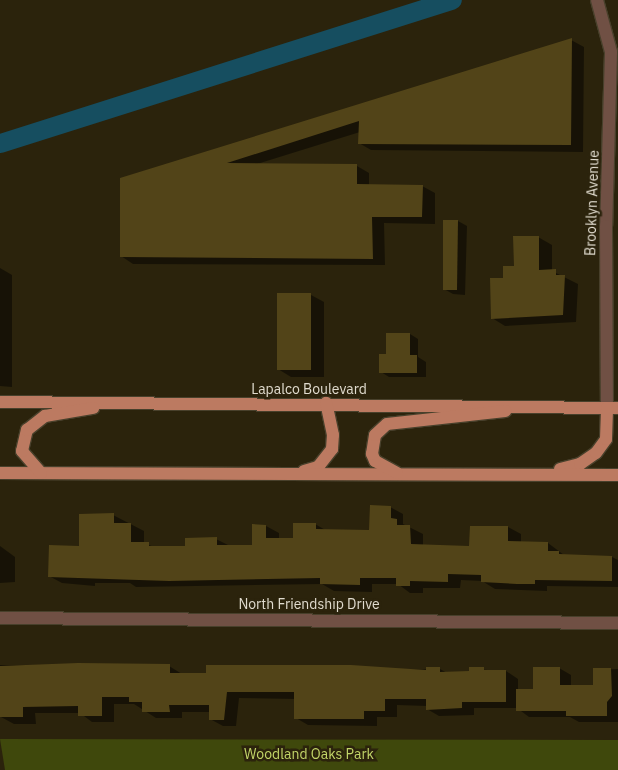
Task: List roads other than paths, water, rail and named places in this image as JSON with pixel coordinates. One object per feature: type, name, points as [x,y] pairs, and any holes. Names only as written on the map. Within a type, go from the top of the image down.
[{"type":"main road","name":"Lapalco Boulevard","points":[[0,402],[612,408]]},
{"type":"main road","points":[[41,473],[22,451],[22,440],[34,423],[45,416],[133,402]]},
{"type":"main road","points":[[297,474],[318,466],[332,448],[333,435],[326,404]]},
{"type":"main road","points":[[400,474],[381,465],[372,454],[375,435],[386,424],[532,406]]},
{"type":"main road","points":[[543,473],[580,464],[596,453],[606,438],[612,408]]},
{"type":"main road","points":[[0,473],[543,473],[618,475]]},
{"type":"street","name":"Brooklyn Avenue","points":[[597,0],[611,52],[606,226],[612,408]]},
{"type":"street","name":"North Friendship Drive","points":[[0,618],[618,623]]},
{"type":"waterway","points":[[0,143],[452,0]]},
{"type":"park label","name":"Woodland Oaks Park","points":[[309,754]]}]
